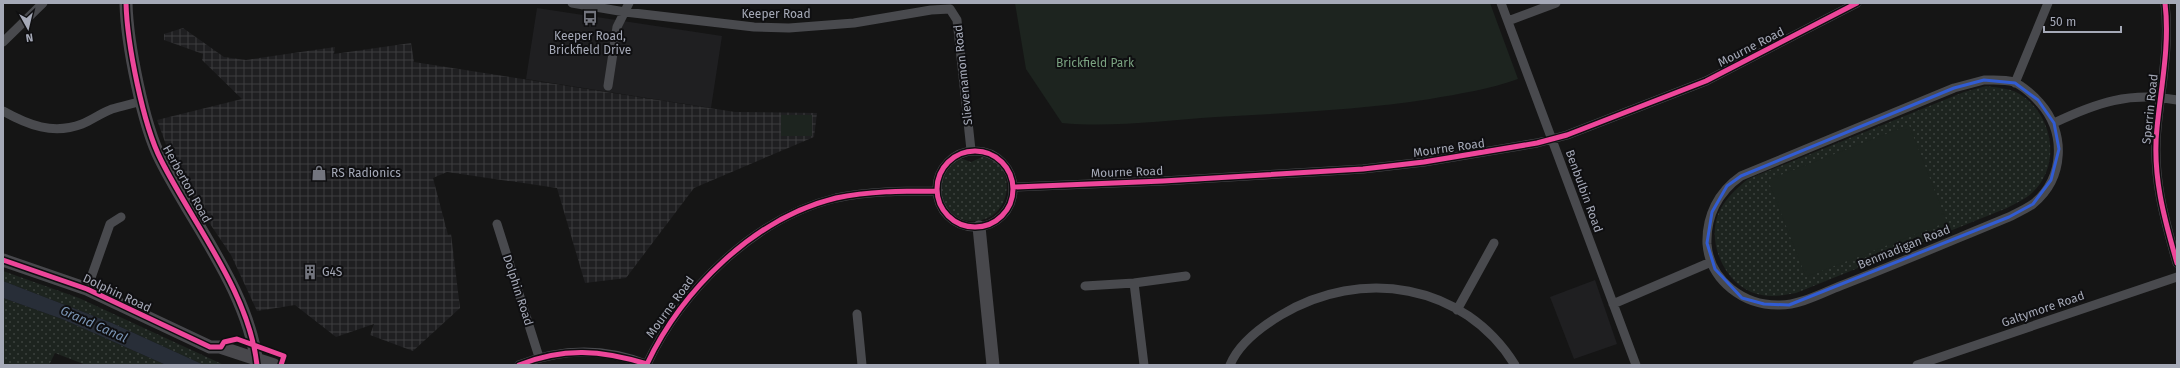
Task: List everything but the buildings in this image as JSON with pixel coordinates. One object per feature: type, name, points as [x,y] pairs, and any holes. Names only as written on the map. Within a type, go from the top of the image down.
[{"type":"street","points":[[3,42],[43,3]]},
{"type":"street","name":"Herberton Road","points":[[126,3],[129,36],[142,101],[152,138],[160,158],[206,240],[241,307],[257,362]]},
{"type":"street","name":"Keeper Road","points":[[572,3],[625,12],[719,24],[789,28],[854,22],[951,6]]},
{"type":"street","points":[[608,86],[617,27],[629,3]]},
{"type":"street","name":"Benbulbin Road","points":[[1501,3],[1636,365]]},
{"type":"street","points":[[1508,21],[1556,3]]},
{"type":"street","name":"Mourne Road","points":[[1013,187],[1163,181],[1363,169],[1474,155],[1552,140],[1706,81],[1857,3]]},
{"type":"street","points":[[2015,83],[2048,3]]},
{"type":"street","name":"Sperrin Road","points":[[2165,3],[2166,51],[2162,97],[2157,127],[2156,174],[2159,198],[2177,263]]},
{"type":"street","name":"Slievenamon Road","points":[[951,6],[957,20],[971,150]]},
{"type":"street","name":"Benmadigan Road","points":[[1984,80],[2003,80],[2015,83],[2038,100],[2054,123],[2059,149],[2059,160],[2051,180],[2033,204],[2009,217],[1850,282],[1788,305],[1764,304],[1742,298],[1728,285],[1711,262],[1707,243],[1708,227],[1712,212],[1718,199],[1727,186],[1740,176],[1954,88],[1984,80]]},
{"type":"street","points":[[2054,123],[2112,100],[2144,96],[2177,100]]},
{"type":"street","points":[[3,111],[24,123],[44,129],[64,129],[82,124],[113,108],[142,101]]},
{"type":"street","points":[[971,150],[989,153],[1003,163],[1012,178],[1013,187],[1011,199],[1006,210],[994,221],[979,227],[962,225],[950,218],[941,208],[936,191],[937,182],[943,167],[955,156],[971,150]]},
{"type":"street","name":"Mourne Road","points":[[648,365],[670,323],[704,280],[743,245],[786,218],[835,198],[866,193],[936,191]]},
{"type":"street","points":[[88,289],[110,224],[121,217]]},
{"type":"street","name":"Dolphin Road","points":[[497,224],[539,357]]},
{"type":"street","points":[[979,227],[993,365]]},
{"type":"street","points":[[1457,310],[1494,243]]},
{"type":"street","name":"Dolphin Road","points":[[3,260],[88,289],[210,347],[216,354],[244,365]]},
{"type":"street","points":[[1613,304],[1711,262]]},
{"type":"street","points":[[1085,286],[1134,283],[1186,276]]},
{"type":"street","name":"Galtymore Road","points":[[1917,365],[2177,276]]},
{"type":"street","points":[[1134,283],[1144,365]]},
{"type":"street","points":[[1230,365],[1240,349],[1270,322],[1307,301],[1336,292],[1372,287],[1398,288],[1439,301],[1457,310],[1488,331],[1504,348],[1515,365]]},
{"type":"street","points":[[857,314],[862,365]]},
{"type":"street","name":"Dolphin Road","points":[[210,347],[220,347],[257,362],[274,365]]},
{"type":"street","points":[[519,365],[539,357],[575,351],[612,355],[648,365]]},
{"type":"highlighted area","points":[[1984,80],[2015,83],[2038,100],[2054,123],[2059,149],[2051,180],[2033,204],[2009,217],[1789,305],[1764,304],[1742,298],[1715,269],[1707,243],[1712,212],[1727,186],[1741,176],[1954,88]]},
{"type":"shaded area","points":[[537,8],[722,36],[711,108],[526,79]]},
{"type":"shaded area","points":[[183,28],[224,57],[246,60],[335,47],[334,54],[411,43],[414,62],[735,112],[817,113],[814,137],[694,188],[626,278],[585,283],[557,188],[447,172],[433,178],[448,235],[451,234],[460,308],[413,351],[370,335],[374,324],[336,337],[295,305],[257,311],[231,255],[204,215],[172,161],[157,120],[242,99],[202,60],[203,54],[164,40],[164,34]]},
{"type":"shaded area","points":[[1595,280],[1617,344],[1574,359],[1550,297]]},
{"type":"green space","name":"Brickfield Park","points":[[1015,3],[1490,3],[1518,79],[1497,86],[1463,93],[1377,106],[1139,123],[1100,125],[1062,123],[1026,69]]},
{"type":"green space","points":[[1986,86],[2011,90],[2020,94],[2034,106],[2042,117],[2047,129],[2050,142],[2050,156],[2047,169],[2042,181],[2027,197],[2007,208],[1796,293],[1774,296],[1757,294],[1740,286],[1731,277],[1719,256],[1715,231],[1716,219],[1727,200],[1736,189],[1748,179],[1964,92]]},
{"type":"green space","points":[[781,115],[812,115],[812,136],[781,136]]},
{"type":"green space","points":[[1909,125],[1947,222],[1806,277],[1768,180]]},
{"type":"green space","points":[[982,157],[993,160],[1001,167],[1006,177],[1007,188],[1004,200],[999,210],[989,217],[976,221],[964,220],[949,210],[944,203],[941,196],[941,189],[944,175],[948,168],[960,158],[971,162]]},
{"type":"green space","points":[[3,271],[79,298],[224,365],[204,365],[112,323],[3,281]]},
{"type":"green space","points":[[3,298],[62,319],[166,365],[86,365],[55,353],[49,365],[3,365]]},
{"type":"water","name":"Grand Canal","points":[[3,281],[112,323],[204,365],[166,365],[62,319],[3,298]]},
{"type":"cycle path","points":[[126,3],[129,39],[137,83],[154,145],[174,184],[232,285],[252,338],[257,365]]},
{"type":"cycle path","points":[[1013,187],[1163,181],[1363,169],[1424,162],[1537,143],[1567,135],[1706,81],[1857,3]]},
{"type":"cycle path","points":[[2165,3],[2166,50],[2157,128],[2156,163],[2160,196],[2177,263]]},
{"type":"cycle path","points":[[975,151],[990,154],[1002,162],[1010,174],[1013,189],[1010,204],[1002,216],[990,224],[975,227],[960,224],[948,216],[940,204],[937,189],[940,174],[948,162],[960,154],[975,151]]},
{"type":"cycle path","points":[[519,365],[552,355],[583,352],[598,353],[647,364],[662,336],[680,310],[701,284],[724,261],[749,240],[777,222],[806,208],[836,198],[899,191],[936,191]]},
{"type":"cycle path","points":[[3,260],[87,289],[210,347],[221,347],[224,342],[237,339],[284,356],[281,365]]},
{"type":"place","name":"Keeper Road, Brickfield Drive","points":[[590,18]]},
{"type":"place","name":"RS Radionics","points":[[319,173]]},
{"type":"place","name":"G4S","points":[[310,272]]}]
